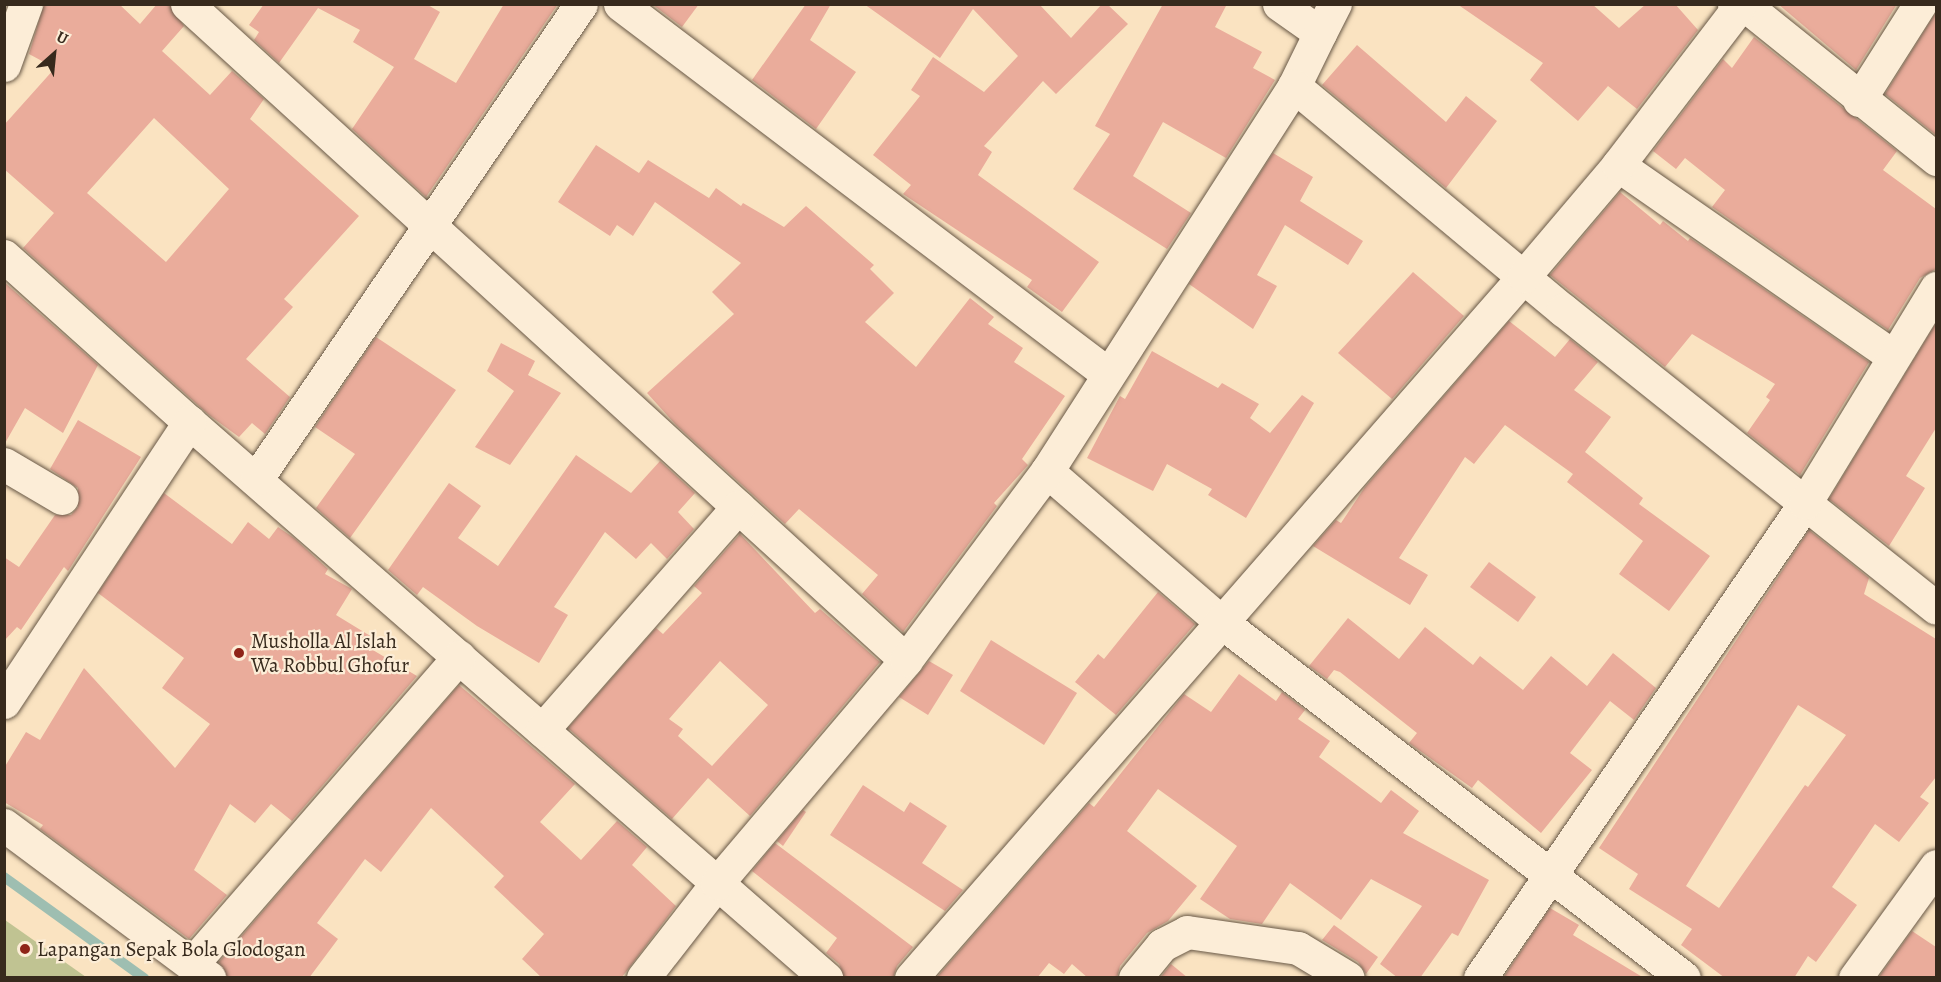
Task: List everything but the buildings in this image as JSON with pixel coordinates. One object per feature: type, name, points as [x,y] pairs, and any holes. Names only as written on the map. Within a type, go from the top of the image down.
[{"type":"street","points":[[4,66],[26,4]]},
{"type":"street","points":[[187,4],[906,660]]},
{"type":"street","points":[[257,478],[580,4]]},
{"type":"street","points":[[620,4],[1108,374]]},
{"type":"street","points":[[1279,4],[1320,33]]},
{"type":"street","points":[[643,978],[717,883],[906,660],[1047,471],[1294,86],[1335,4]]},
{"type":"street","points":[[1859,100],[1920,4]]},
{"type":"street","points":[[911,978],[1220,621],[1524,276],[1618,165],[1745,7],[1936,159]]},
{"type":"street","points":[[1294,86],[1524,276],[1936,608]]},
{"type":"street","points":[[1618,165],[1893,356]]},
{"type":"street","points":[[4,256],[189,422],[257,478],[826,978]]},
{"type":"street","points":[[1480,978],[1548,875],[1805,503],[1936,288]]},
{"type":"street","points":[[4,702],[189,422]]},
{"type":"street","points":[[4,464],[62,498]]},
{"type":"street","points":[[1047,471],[1220,621],[1684,978]]},
{"type":"street","points":[[542,730],[738,507]]},
{"type":"street","points":[[4,825],[201,971],[459,657]]},
{"type":"street","points":[[1855,978],[1934,876]]},
{"type":"street","points":[[1135,978],[1162,945],[1187,933],[1298,948],[1348,978]]},
{"type":"green space","name":"Lapangan Sepak Bola Glodogan","points":[[5,920],[86,977],[5,977]]},
{"type":"waterway","points":[[4,877],[144,978]]},
{"type":"place","name":"Musholla Al Islah Wa Robbul Ghofur","points":[[239,653]]},
{"type":"place","name":"Lapangan Sepak Bola Glodogan","points":[[25,949]]}]
